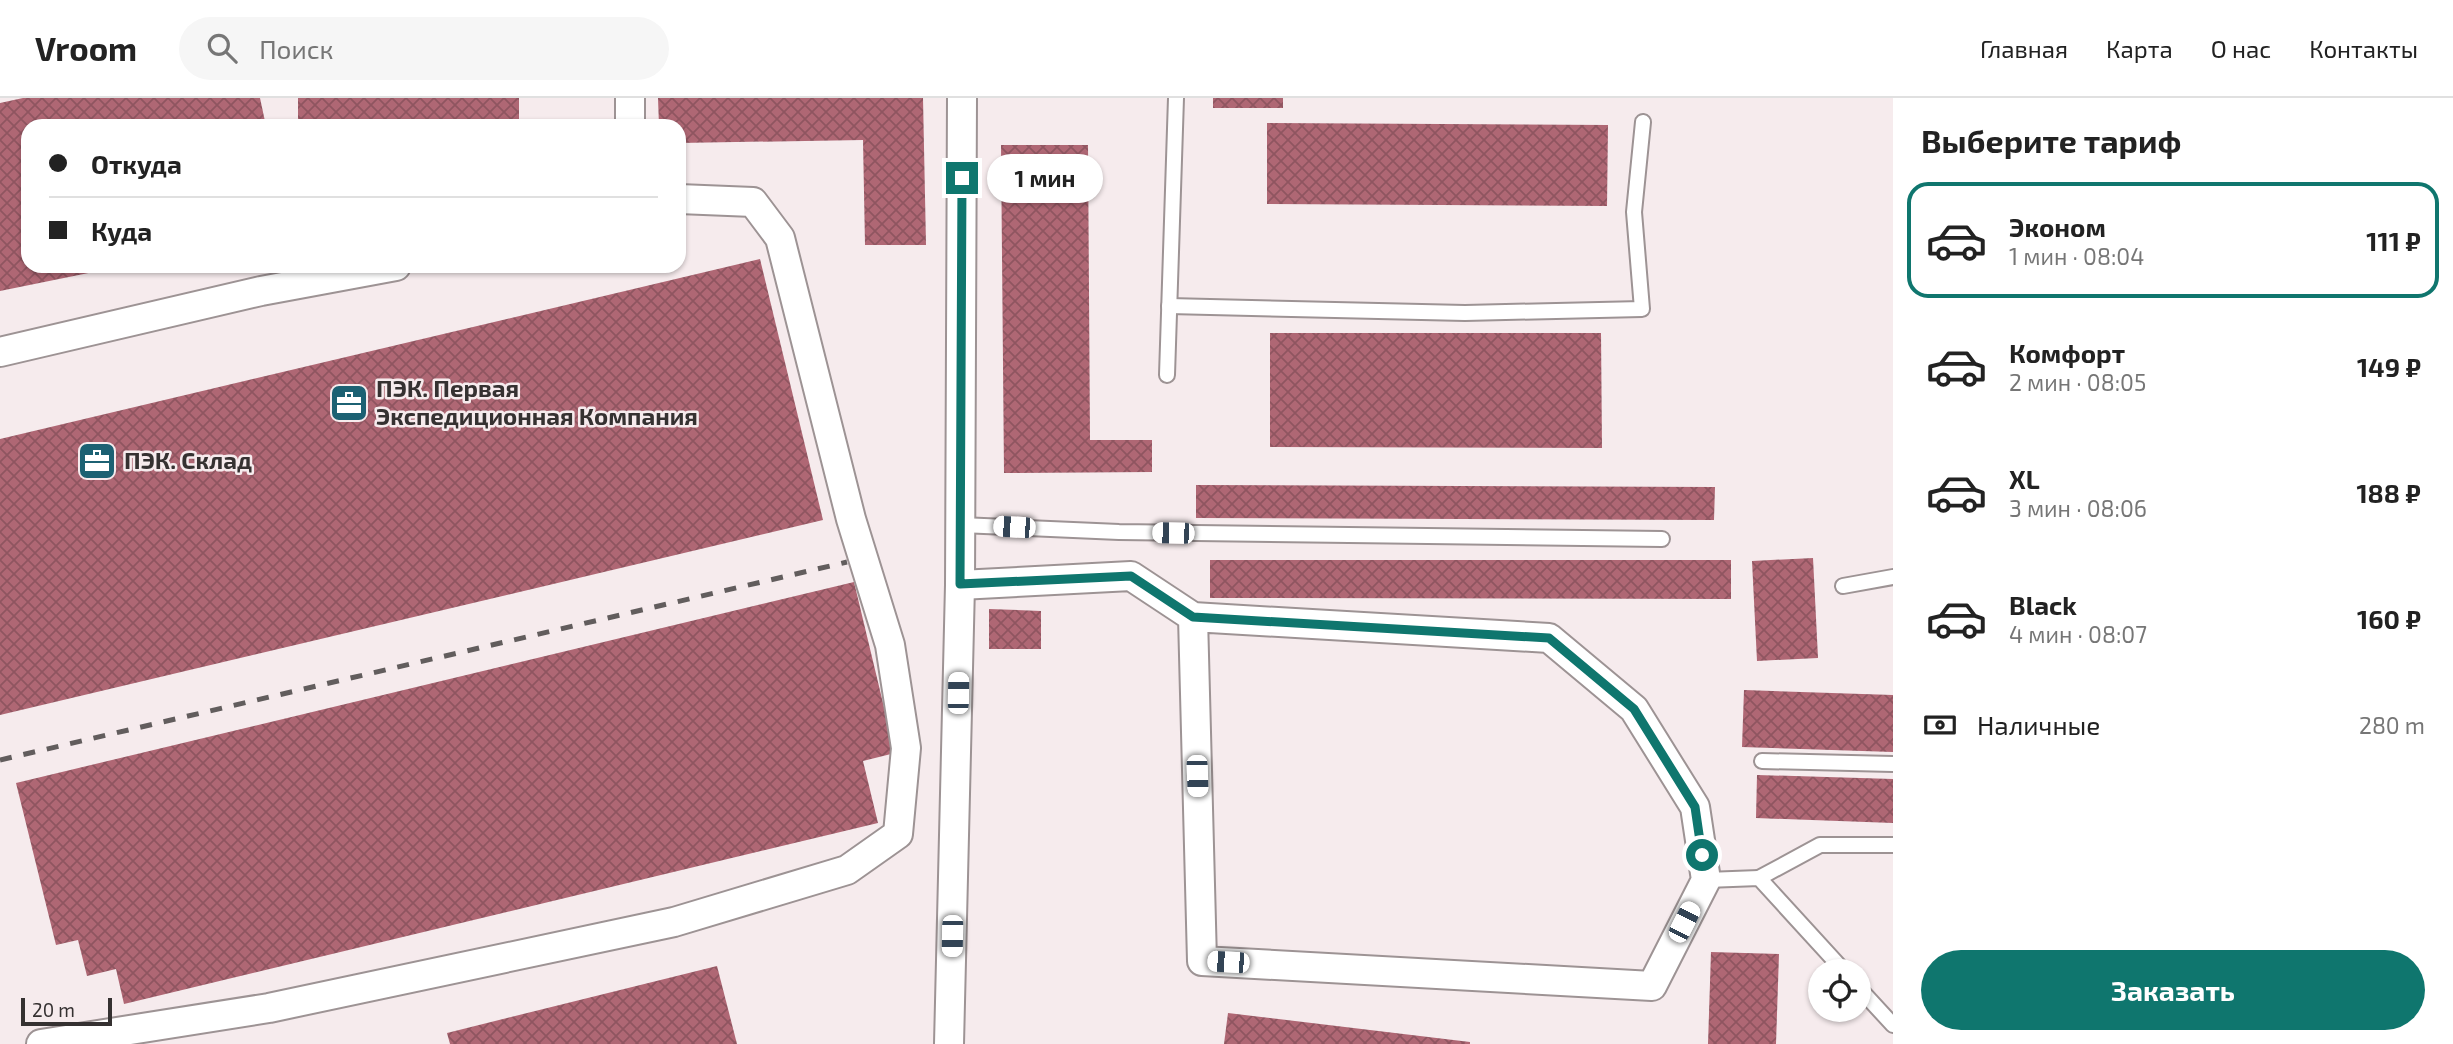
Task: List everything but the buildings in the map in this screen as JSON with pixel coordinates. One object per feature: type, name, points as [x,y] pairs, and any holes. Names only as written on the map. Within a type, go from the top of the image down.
[{"type":"street","points":[[630,98],[630,119]]},
{"type":"street","points":[[949,1044],[961,525],[962,98]]},
{"type":"street","points":[[41,1044],[270,1008],[674,922],[847,870],[898,834],[906,748],[890,645],[851,519],[780,238],[753,202],[686,199]]},
{"type":"street","points":[[0,352],[261,291],[358,273]]},
{"type":"street","points":[[960,584],[1131,576],[1193,617],[1549,638],[1634,709],[1695,807],[1706,880],[1652,986],[1202,961],[1193,617]]},
{"type":"lane","points":[[1167,375],[1176,98]]},
{"type":"lane","points":[[1169,306],[1465,313],[1642,309],[1634,212],[1643,122]]},
{"type":"lane","points":[[961,525],[1119,532],[1662,539]]},
{"type":"lane","points":[[1843,586],[1893,577]]},
{"type":"lane","points":[[1762,761],[1893,764]]},
{"type":"lane","points":[[1706,880],[1759,878],[1820,845],[1893,845]]},
{"type":"lane","points":[[1759,878],[1833,959]]},
{"type":"lane","points":[[1871,1001],[1893,1025]]},
{"type":"railway","points":[[0,760],[847,562]]},
{"type":"place","name":"ПЭК. Первая Экспедиционная Компания","points":[[349,403]]},
{"type":"place","name":"ПЭК. Склад","points":[[97,461]]},
{"type":"route","points":[[962,178],[960,584],[1131,576],[1193,617],[1549,638],[1634,709],[1695,807],[1702,855]]}]
